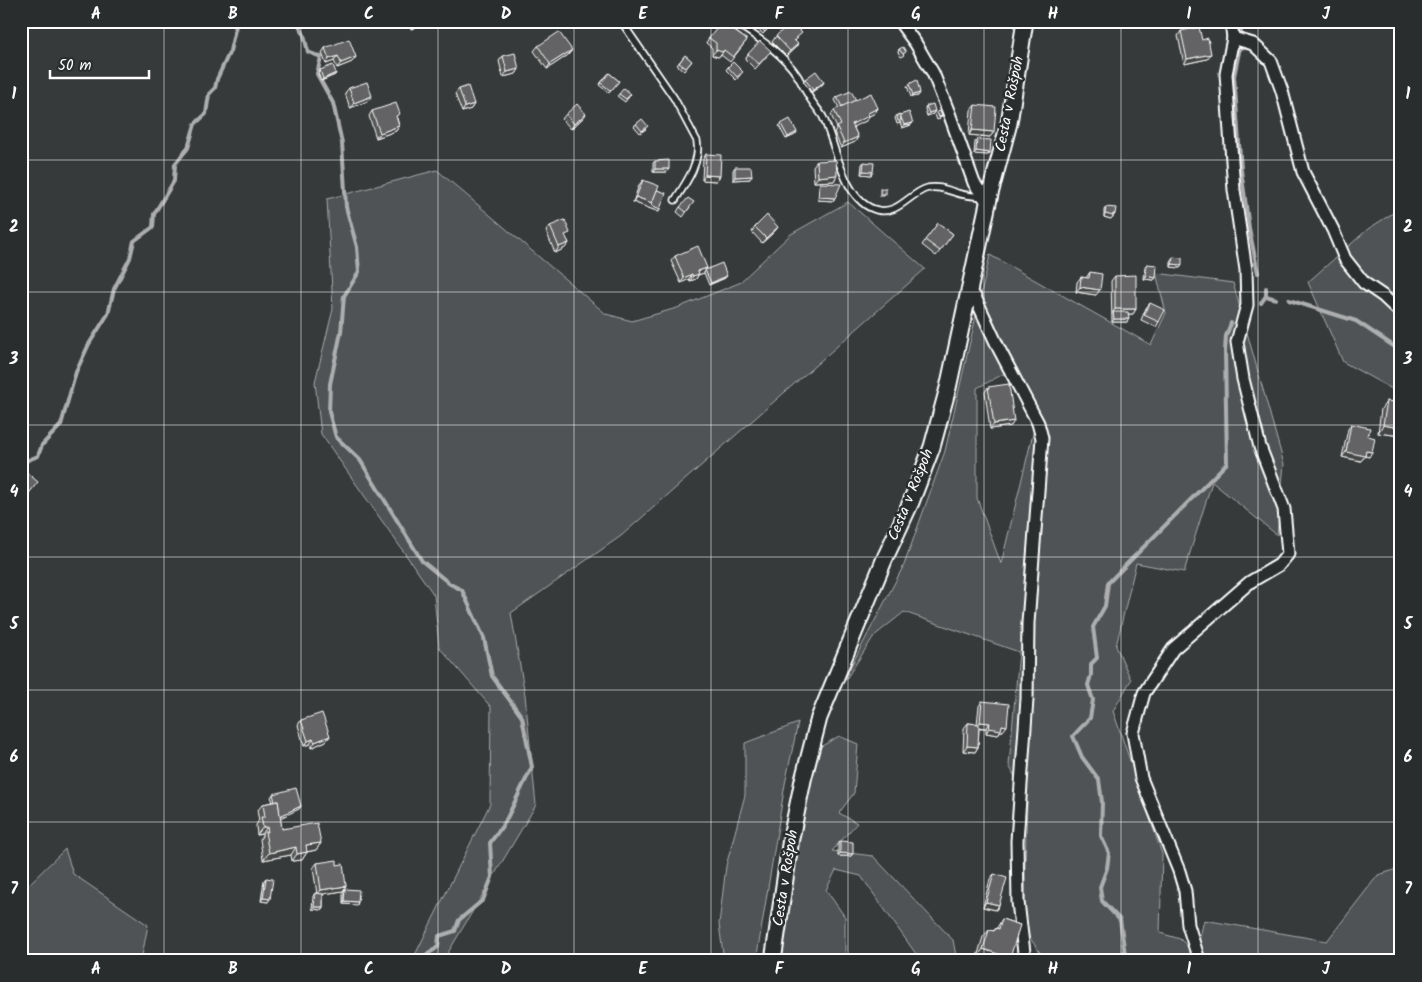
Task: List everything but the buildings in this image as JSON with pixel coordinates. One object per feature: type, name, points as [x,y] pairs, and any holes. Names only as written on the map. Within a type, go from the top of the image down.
[{"type":"street","points":[[899,21],[916,44],[933,73],[974,183],[986,200]]},
{"type":"street","name":"Cesta v Rošpoh","points":[[773,961],[791,838],[802,780],[819,718],[885,558],[911,502],[932,447],[948,388],[970,294],[986,200],[1009,123],[1025,21]]},
{"type":"street","points":[[1199,960],[1188,925],[1185,891],[1141,778],[1133,733],[1144,693],[1173,650],[1224,603],[1250,582],[1279,565],[1288,554],[1284,509],[1260,447],[1243,379],[1237,342],[1247,305],[1246,270],[1234,190],[1226,74],[1233,38],[1231,21]]},
{"type":"street","points":[[1233,38],[1253,44],[1271,61],[1282,91],[1303,172],[1333,230],[1345,259],[1364,283],[1383,296],[1401,313]]},
{"type":"street","points":[[970,294],[975,297],[1034,416],[1042,438],[1028,623],[1027,699],[1017,841],[1018,902],[1025,961]]},
{"type":"lane","points":[[621,21],[674,98],[697,141],[698,147],[694,166],[675,200]]},
{"type":"lane","points":[[734,21],[781,56],[798,76],[823,118],[847,182],[853,192],[866,204],[876,210],[894,208],[921,191],[932,187],[986,200]]},
{"type":"shaded area","points":[[437,170],[606,314],[632,321],[677,308],[739,283],[791,234],[848,202],[925,269],[621,536],[511,613],[525,695],[536,805],[443,961],[412,961],[490,804],[491,707],[439,647],[434,595],[321,434],[315,382],[333,309],[327,199]]},
{"type":"shaded area","points":[[1401,208],[1401,394],[1343,362],[1308,282],[1368,229]]},
{"type":"shaded area","points":[[990,255],[1151,345],[1166,313],[1156,273],[1233,283],[1284,464],[1277,535],[1212,482],[1184,572],[1136,563],[1116,646],[1131,680],[1113,711],[1162,854],[1160,933],[1180,939],[1196,954],[1204,920],[1327,941],[1378,875],[1401,868],[1401,961],[1046,961],[1025,931],[1027,802],[1009,765],[1019,652],[904,612],[874,636],[837,693],[904,565],[945,451]],"holes":[[[1011,370],[1038,413],[1001,564],[977,498],[977,388]]]},
{"type":"shaded area","points":[[798,723],[785,784],[756,961],[724,961],[719,924],[726,866],[745,795],[745,743]]},
{"type":"shaded area","points":[[839,736],[858,744],[854,793],[839,813],[857,823],[832,851],[873,856],[953,940],[957,961],[921,961],[861,876],[836,870],[826,890],[845,917],[845,960],[827,957],[824,961],[779,961],[799,821],[817,749]]},
{"type":"shaded area","points":[[65,849],[73,874],[148,925],[141,961],[21,961],[21,892]]},
{"type":"waterway","points":[[21,463],[38,456],[42,445],[61,425],[76,372],[89,344],[108,314],[114,289],[130,258],[134,241],[153,227],[154,214],[174,181],[175,164],[188,148],[195,124],[206,114],[209,94],[215,88],[217,79],[230,51],[237,21]]},
{"type":"waterway","points":[[297,21],[304,35],[308,52],[321,57],[317,74],[333,103],[342,143],[346,207],[357,247],[359,272],[344,296],[341,332],[330,384],[329,412],[336,437],[360,460],[422,561],[450,584],[462,590],[484,638],[492,676],[522,717],[532,767],[505,822],[490,843],[492,877],[483,900],[459,920],[455,931],[439,936],[438,947],[426,955],[424,961]]},
{"type":"waterway","points":[[1240,21],[1241,34]]},
{"type":"waterway","points":[[1240,47],[1234,76],[1241,170],[1249,228],[1258,273]]},
{"type":"waterway","points":[[1261,303],[1266,296],[1266,288]]},
{"type":"waterway","points":[[1266,296],[1276,299]]},
{"type":"waterway","points":[[1289,300],[1356,321],[1401,351]]},
{"type":"waterway","points":[[1126,961],[1120,920],[1102,901],[1100,887],[1107,868],[1109,853],[1101,836],[1102,802],[1099,780],[1082,757],[1073,736],[1090,718],[1093,700],[1088,685],[1091,675],[1091,664],[1097,658],[1093,627],[1105,606],[1108,583],[1227,463],[1225,351],[1226,336],[1231,323]]}]
